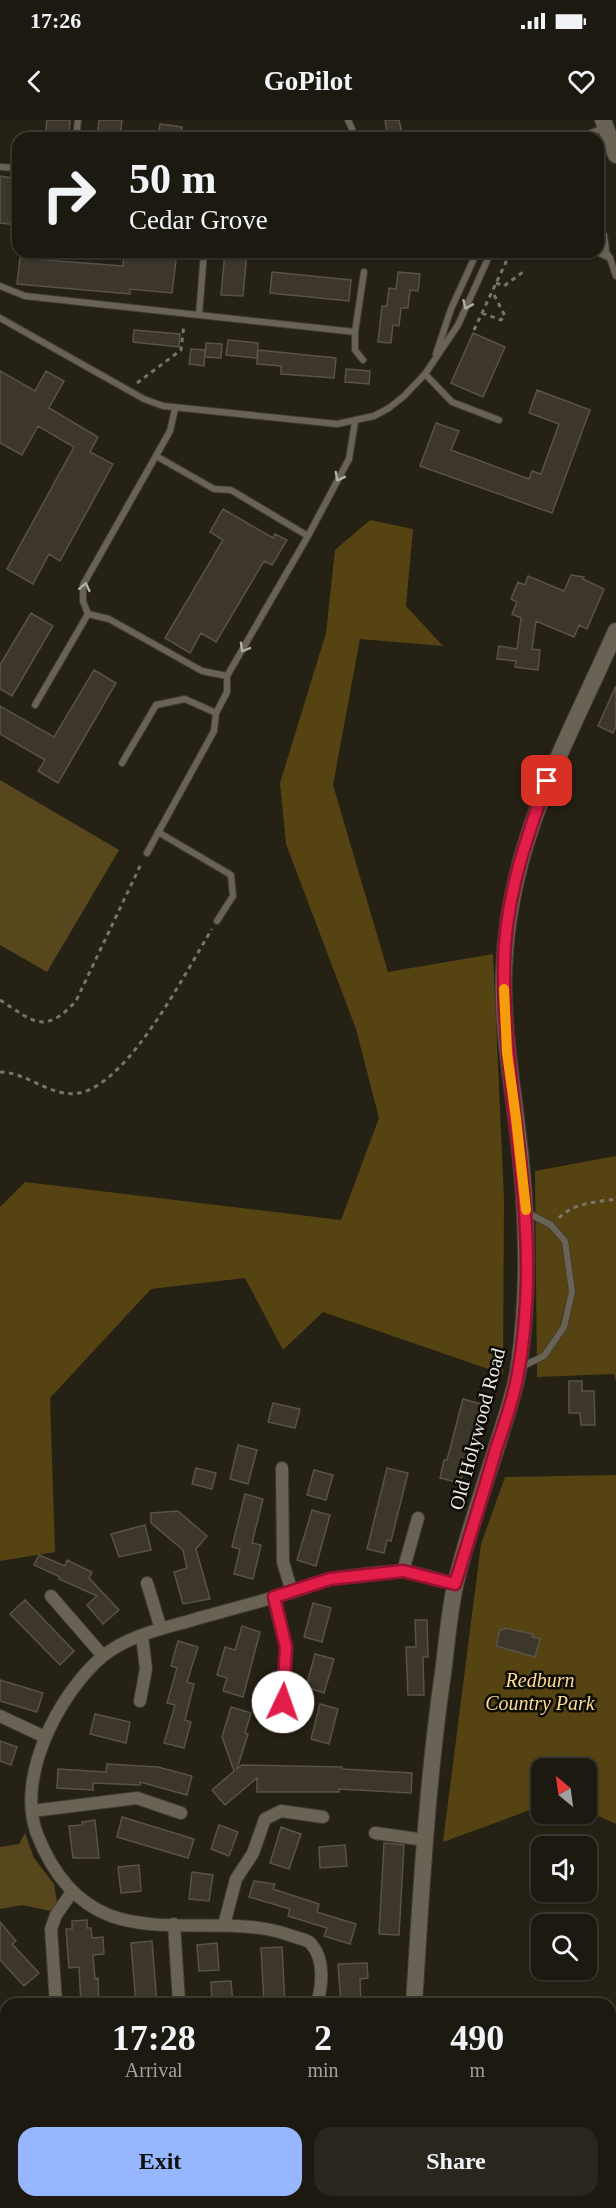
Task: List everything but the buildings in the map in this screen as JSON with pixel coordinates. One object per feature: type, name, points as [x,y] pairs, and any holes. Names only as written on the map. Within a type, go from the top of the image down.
[{"type":"street","points":[[604,124],[616,155]]},
{"type":"street","name":"Old Holywood Road","points":[[414,1998],[425,1840],[438,1704],[455,1584],[506,1419],[519,1368],[526,1284],[526,1212],[507,1053],[504,972],[513,884],[527,835],[547,781],[616,631]]},
{"type":"street","points":[[282,1468],[284,1562],[292,1592]]},
{"type":"street","points":[[403,1571],[417,1518]]},
{"type":"street","points":[[319,1998],[321,1991],[320,1959],[311,1943],[285,1933],[224,1925],[136,1922],[111,1916],[88,1905],[72,1892],[52,1868],[36,1832],[32,1811],[35,1762],[45,1737],[72,1690],[103,1656],[122,1644],[161,1629],[330,1579],[403,1571],[455,1584]]},
{"type":"street","points":[[147,1583],[161,1629]]},
{"type":"street","points":[[51,1596],[103,1656]]},
{"type":"street","points":[[274,1597],[286,1647],[282,1720]]},
{"type":"street","points":[[140,1701],[146,1669],[142,1636]]},
{"type":"street","points":[[0,1716],[45,1737]]},
{"type":"street","points":[[32,1811],[137,1798],[181,1813]]},
{"type":"street","points":[[224,1925],[236,1879],[253,1853],[265,1819],[281,1811],[323,1817]]},
{"type":"street","points":[[375,1833],[425,1840]]},
{"type":"street","points":[[56,1998],[51,1929],[56,1915],[72,1892]]},
{"type":"street","points":[[174,1924],[179,1998]]},
{"type":"lane","points":[[589,132],[604,124]]},
{"type":"lane","points":[[604,235],[606,250]]},
{"type":"lane","points":[[604,248],[616,276]]},
{"type":"lane","points":[[604,255],[610,258]]},
{"type":"lane","points":[[199,315],[204,258]]},
{"type":"lane","points":[[432,363],[474,258]]},
{"type":"lane","points":[[0,318],[144,399],[175,409],[337,424],[355,422],[389,408],[410,391],[425,374],[458,325],[488,258]]},
{"type":"lane","points":[[363,272],[355,332],[355,350],[363,360]]},
{"type":"lane","points":[[0,286],[25,296],[355,332]]},
{"type":"lane","points":[[425,374],[453,402],[498,420]]},
{"type":"lane","points":[[88,614],[83,601],[83,585],[170,431],[175,409]]},
{"type":"lane","points":[[147,853],[214,731],[216,713],[227,692],[227,676],[308,536],[349,459],[355,422]]},
{"type":"lane","points":[[156,456],[214,489],[231,490],[308,536]]},
{"type":"lane","points":[[88,614],[109,619],[202,671],[227,676]]},
{"type":"lane","points":[[35,705],[88,614]]},
{"type":"lane","points":[[122,763],[156,705],[185,699],[216,713]]},
{"type":"lane","points":[[158,832],[231,875],[233,896],[217,921]]},
{"type":"lane","points":[[519,1368],[544,1356],[564,1327],[572,1292],[565,1241],[551,1225],[526,1212]]},
{"type":"path","points":[[474,330],[506,262],[503,258]]},
{"type":"path","points":[[496,283],[504,286],[523,272]]},
{"type":"path","points":[[482,313],[501,320],[505,316],[492,291]]},
{"type":"path","points":[[130,391],[142,378],[181,350],[186,314]]},
{"type":"path","points":[[0,1000],[34,1022],[47,1022],[63,1016],[76,1001],[147,853]]},
{"type":"path","points":[[0,1071],[60,1092],[79,1093],[101,1084],[132,1055],[156,1022],[217,921]]},
{"type":"path","points":[[551,1225],[566,1211],[590,1203],[616,1199]]},
{"type":"shaded area","points":[[0,780],[119,850],[47,972],[0,945]]},
{"type":"shaded area","points":[[25,1833],[34,1858],[54,1884],[57,1903],[51,1911],[22,1905],[0,1909],[0,1847],[19,1844]]},
{"type":"green space","points":[[370,520],[413,529],[406,606],[443,646],[360,639],[333,785],[388,972],[493,954],[504,1199],[503,1374],[323,1312],[283,1350],[245,1278],[151,1289],[50,1398],[55,1552],[0,1561],[0,1207],[25,1182],[341,1220],[379,1118],[356,1029],[286,844],[280,783],[326,633],[335,550]]},
{"type":"green space","points":[[616,1156],[616,1381],[614,1374],[537,1377],[535,1171]]},
{"type":"green space","name":"Redburn Country Park","points":[[616,1475],[616,1824],[597,1815],[597,1758],[531,1758],[531,1810],[443,1842],[481,1544],[505,1477]]},
{"type":"slow traffic","points":[[504,989],[507,1053],[526,1210]]},
{"type":"route","points":[[283,1702],[286,1647],[274,1597],[330,1579],[403,1571],[455,1584],[506,1419],[519,1368],[526,1284],[527,1222],[507,1053],[504,972],[513,884],[527,835],[547,781]]}]
